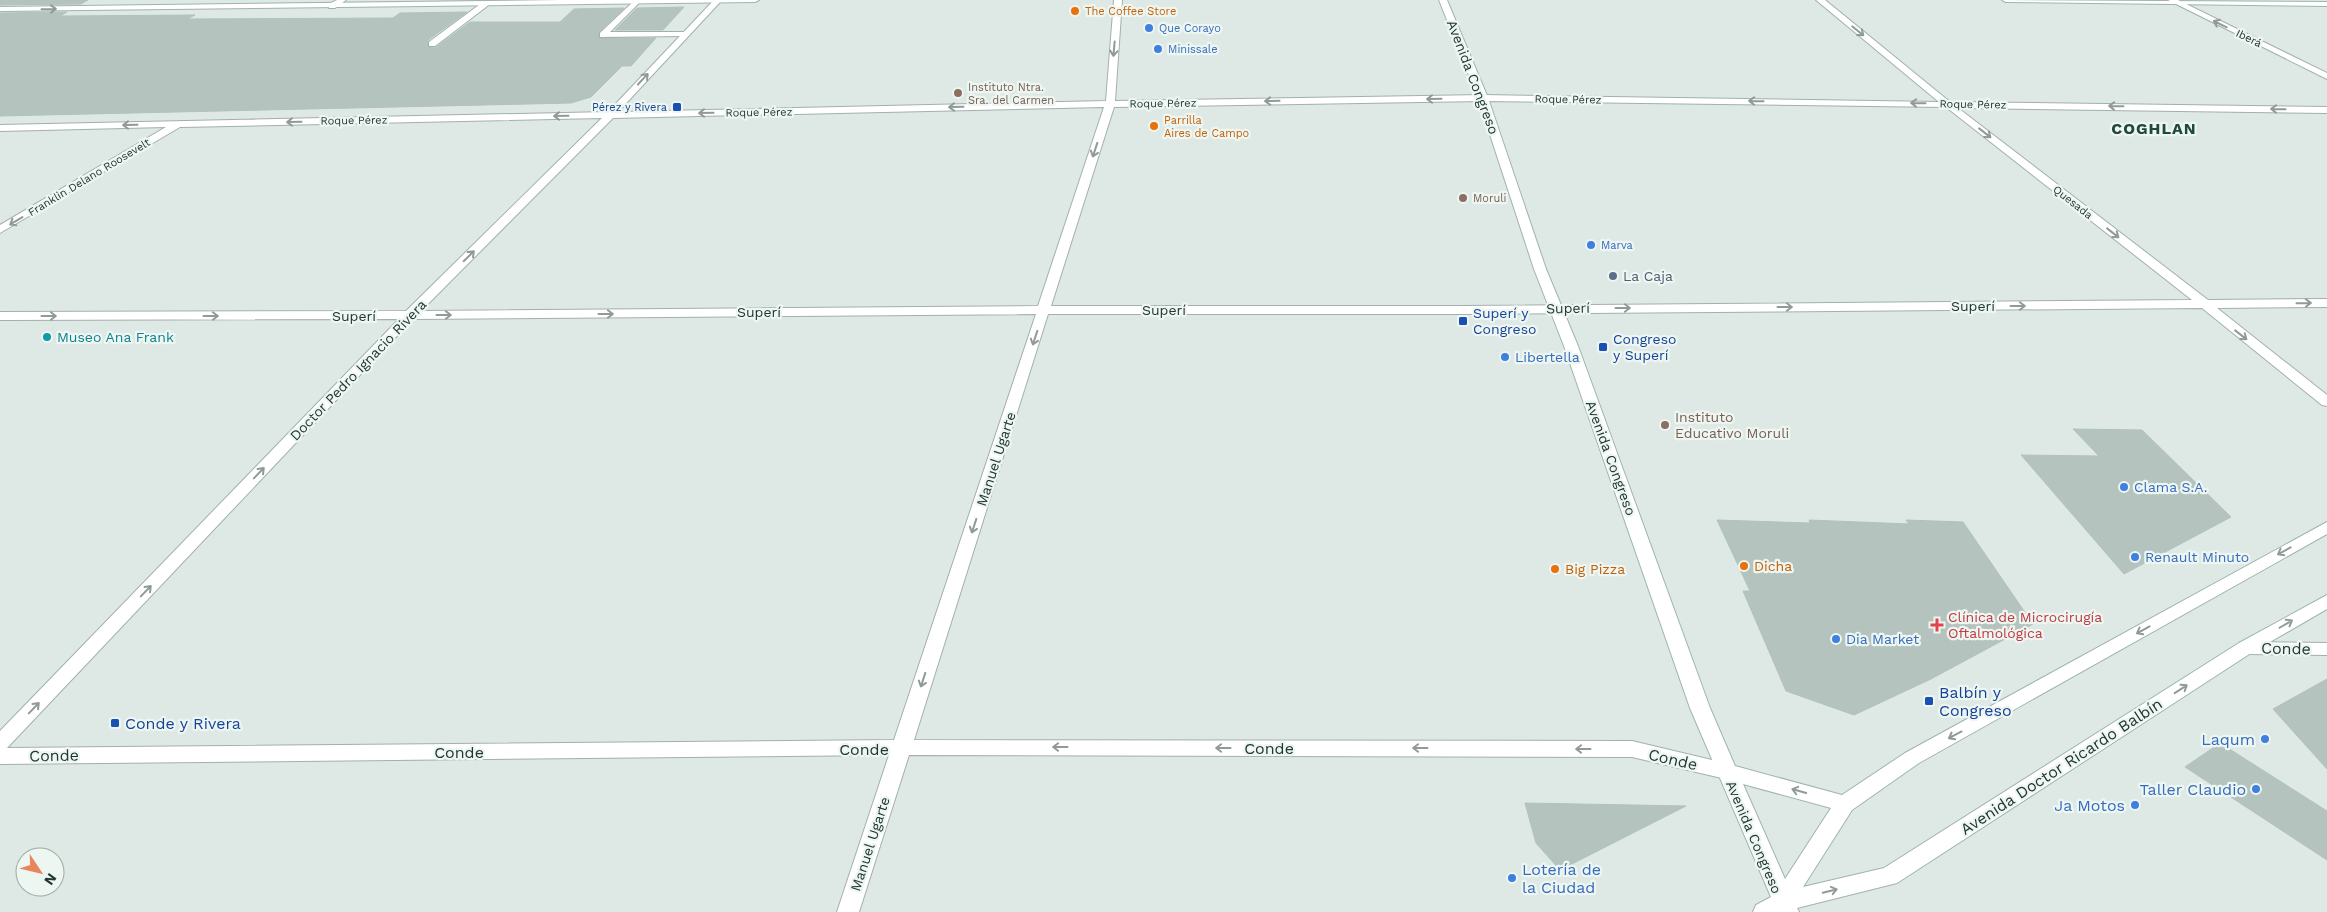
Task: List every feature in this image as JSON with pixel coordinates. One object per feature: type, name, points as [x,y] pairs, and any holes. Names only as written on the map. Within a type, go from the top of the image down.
[{"type":"street","points":[[332,6],[342,0]]},
{"type":"street","name":"Doctor Pedro Ignacio Rivera","points":[[0,743],[410,315],[610,115],[718,0]]},
{"type":"street","points":[[0,10],[755,0]]},
{"type":"street","name":"Manuel Ugarte","points":[[848,912],[900,748],[1045,310],[1053,277],[1110,104],[1118,0]]},
{"type":"street","name":"Avenida Congreso","points":[[1443,0],[1483,98],[1540,269],[1557,308],[1700,708],[1778,909]]},
{"type":"street","name":"Quesada","points":[[1820,0],[1946,103],[2163,271],[2203,305],[2327,402]]},
{"type":"street","points":[[2006,0],[2327,4]]},
{"type":"street","name":"Iberá","points":[[2174,1],[2327,76]]},
{"type":"street","points":[[636,2],[603,35],[686,34]]},
{"type":"street","points":[[432,44],[486,4]]},
{"type":"street","name":"Roque Pérez","points":[[0,128],[1110,104],[1483,98],[1946,103],[2327,110]]},
{"type":"street","name":"Franklin Delano Roosevelt","points":[[0,230],[179,124]]},
{"type":"street","name":"Superí","points":[[0,316],[1045,310],[1463,310],[2327,303]]},
{"type":"street","points":[[1778,909],[1846,804],[1912,758],[2327,527]]},
{"type":"street","name":"Avenida Doctor Ricardo Balbín","points":[[1778,909],[1889,876],[2245,648],[2327,601]]},
{"type":"street","name":"Conde","points":[[2245,648],[2327,649]]},
{"type":"street","name":"Conde","points":[[0,756],[900,748],[1632,749],[1726,771]]},
{"type":"street","points":[[1726,771],[1846,804]]},
{"type":"building","points":[[0,0],[88,0],[81,4],[0,5]]},
{"type":"building","points":[[684,7],[663,30],[615,30],[637,8]]},
{"type":"building","points":[[624,8],[599,32],[599,38],[656,38],[631,66],[622,66],[591,97],[571,103],[0,116],[0,13],[67,12],[60,16],[195,15],[187,19],[393,18],[400,13],[467,12],[428,40],[428,47],[435,48],[470,22],[560,22],[574,9]]},
{"type":"building","name":"Clama S.A.","points":[[2073,429],[2142,430],[2231,517],[2124,574],[2021,455],[2099,456]]},
{"type":"building","points":[[1717,520],[1810,523],[1809,520],[1909,524],[1906,520],[1963,522],[2033,624],[1931,679],[1854,715],[1786,691],[1743,591],[1750,591]]},
{"type":"building","points":[[2327,679],[2327,769],[2273,709]]},
{"type":"building","name":"Taller Claudio","points":[[2220,743],[2327,811],[2327,860],[2185,767]]},
{"type":"building","points":[[1525,803],[1686,806],[1560,870],[1536,843]]},
{"type":"place","name":"The Coffee Store","points":[[1075,11]]},
{"type":"place","name":"Que Corayo","points":[[1149,28]]},
{"type":"place","name":"Minissale","points":[[1158,49]]},
{"type":"place","name":"Instituto Ntra. Sra. del Carmen","points":[[958,93]]},
{"type":"place","name":"Pérez y Rivera","points":[[677,107]]},
{"type":"place","name":"Parrilla Aires de Campo","points":[[1154,126]]},
{"type":"place","name":"Moruli","points":[[1463,198]]},
{"type":"place","name":"Marva","points":[[1591,245]]},
{"type":"place","name":"La Caja","points":[[1613,276]]},
{"type":"place","name":"Superí y Congreso","points":[[1463,321]]},
{"type":"place","name":"Museo Ana Frank","points":[[47,337]]},
{"type":"place","name":"Congreso y Superí","points":[[1603,347]]},
{"type":"place","name":"Libertella","points":[[1505,357]]},
{"type":"place","name":"Instituto Educativo Moruli","points":[[1665,425]]},
{"type":"place","name":"Clama S.A.","points":[[2124,487]]},
{"type":"place","name":"Renault Minuto","points":[[2135,557]]},
{"type":"place","name":"Dicha","points":[[1744,566]]},
{"type":"place","name":"Big Pizza","points":[[1555,569]]},
{"type":"place","name":"Clínica de Microcirugía Oftalmológica","points":[[1937,625]]},
{"type":"place","name":"Dia Market","points":[[1836,639]]},
{"type":"place","name":"Balbín y Congreso","points":[[1929,701]]},
{"type":"place","name":"Conde y Rivera","points":[[115,723]]},
{"type":"place","name":"Laqum","points":[[2265,739]]},
{"type":"place","name":"Taller Claudio","points":[[2256,789]]},
{"type":"place","name":"Ja Motos","points":[[2135,805]]},
{"type":"place","name":"Lotería de la Ciudad","points":[[1512,878]]},
{"type":"district","name":"COGHLAN","points":[[2154,128]]}]
